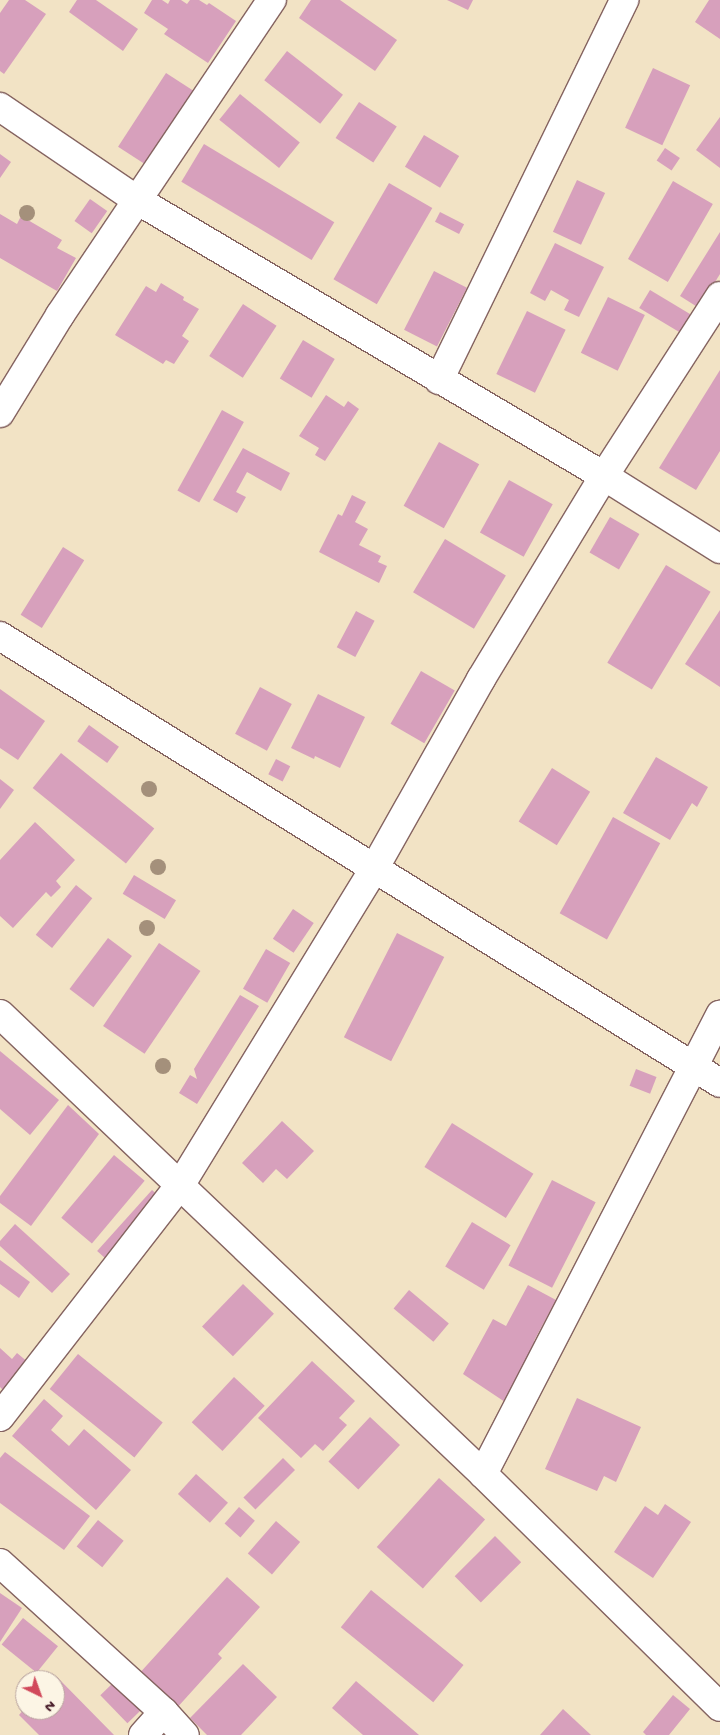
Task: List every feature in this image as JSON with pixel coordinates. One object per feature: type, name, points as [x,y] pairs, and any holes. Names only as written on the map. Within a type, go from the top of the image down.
[{"type":"street","points":[[0,413],[60,314],[272,0]]},
{"type":"street","points":[[440,380],[624,0]]},
{"type":"street","points":[[0,107],[137,200],[604,476],[720,550]]},
{"type":"street","points":[[0,1417],[181,1184],[374,869],[481,679],[604,476],[720,296]]},
{"type":"street","points":[[0,636],[720,1083]]},
{"type":"street","points":[[0,1014],[181,1184],[720,1707]]},
{"type":"street","points":[[482,1474],[720,1015]]},
{"type":"street","points":[[0,1563],[164,1712],[185,1735]]},
{"type":"street","points":[[143,1735],[164,1712]]},
{"type":"building","points":[[9,0],[25,0],[46,14],[4,74],[0,71],[0,13]]},
{"type":"building","points":[[77,0],[96,0],[138,29],[123,51],[69,12]]},
{"type":"building","points":[[152,0],[162,0],[168,4],[170,0],[181,0],[187,4],[190,0],[199,0],[207,5],[209,3],[236,21],[208,63],[164,34],[168,29],[144,13]]},
{"type":"building","points":[[311,0],[340,0],[397,40],[375,71],[299,18]]},
{"type":"building","points":[[447,0],[473,0],[468,10]]},
{"type":"building","points":[[709,0],[720,0],[720,39],[695,22]]},
{"type":"building","points":[[287,51],[343,95],[320,124],[264,80]]},
{"type":"building","points":[[653,68],[690,85],[662,145],[625,128]]},
{"type":"building","points":[[166,73],[195,92],[147,166],[118,147]]},
{"type":"building","points":[[240,94],[300,142],[279,168],[219,120]]},
{"type":"building","points":[[359,102],[397,127],[373,163],[336,138]]},
{"type":"building","points":[[720,117],[720,168],[696,150]]},
{"type":"building","points":[[424,135],[459,156],[440,188],[405,167]]},
{"type":"building","points":[[204,144],[334,222],[312,260],[181,182]]},
{"type":"building","points":[[665,148],[680,158],[672,171],[657,160]]},
{"type":"building","points":[[0,154],[11,162],[0,178]]},
{"type":"building","points":[[577,180],[605,193],[581,245],[553,232]]},
{"type":"building","points":[[673,181],[713,204],[668,282],[628,259]]},
{"type":"building","points":[[389,183],[432,208],[377,304],[334,279]]},
{"type":"building","points":[[90,199],[107,211],[92,233],[75,221]]},
{"type":"building","points":[[440,212],[464,224],[459,234],[435,222]]},
{"type":"building","points":[[0,214],[17,224],[21,216],[62,240],[57,248],[76,258],[57,291],[0,258]]},
{"type":"building","points":[[720,232],[720,274],[699,308],[680,296]]},
{"type":"building","points":[[555,243],[604,267],[579,317],[564,310],[569,300],[551,290],[545,301],[530,293]]},
{"type":"building","points":[[434,271],[467,288],[437,347],[404,330]]},
{"type":"building","points":[[161,283],[184,297],[183,300],[199,309],[182,336],[189,341],[174,364],[166,360],[163,364],[115,335],[146,286],[156,292]]},
{"type":"building","points":[[650,290],[695,317],[684,335],[639,308]]},
{"type":"building","points":[[608,297],[645,315],[618,371],[581,353]]},
{"type":"building","points":[[243,304],[277,326],[243,378],[209,356]]},
{"type":"building","points":[[527,311],[566,330],[535,393],[496,374]]},
{"type":"building","points":[[303,340],[335,359],[312,398],[280,379]]},
{"type":"building","points":[[720,370],[720,451],[696,490],[659,468]]},
{"type":"building","points":[[326,395],[344,407],[348,401],[359,409],[325,461],[315,455],[319,448],[299,436]]},
{"type":"building","points":[[222,410],[244,422],[199,503],[177,490]]},
{"type":"building","points":[[439,442],[479,464],[444,528],[404,506]]},
{"type":"building","points":[[243,448],[290,473],[281,491],[247,472],[236,492],[246,497],[237,513],[213,500]]},
{"type":"building","points":[[509,480],[553,504],[524,557],[480,532]]},
{"type":"building","points":[[352,495],[366,502],[355,522],[368,529],[359,545],[381,556],[378,562],[387,566],[379,583],[319,552],[338,514],[342,516]]},
{"type":"building","points":[[610,517],[639,534],[619,570],[590,553]]},
{"type":"building","points":[[445,539],[506,576],[474,629],[413,592]]},
{"type":"building","points":[[63,547],[84,560],[42,628],[21,615]]},
{"type":"building","points":[[666,565],[711,592],[652,689],[607,663]]},
{"type":"building","points":[[720,610],[720,687],[685,664]]},
{"type":"building","points":[[356,611],[375,621],[355,657],[337,647]]},
{"type":"building","points":[[421,671],[455,690],[424,743],[390,724]]},
{"type":"building","points":[[260,687],[292,704],[267,751],[235,734]]},
{"type":"building","points":[[0,689],[45,721],[18,760],[0,748]]},
{"type":"building","points":[[318,694],[365,717],[340,768],[315,756],[314,759],[291,748]]},
{"type":"building","points":[[89,725],[119,747],[107,763],[77,741]]},
{"type":"building","points":[[61,753],[154,829],[126,863],[33,788]]},
{"type":"building","points":[[656,757],[708,787],[697,807],[692,803],[670,840],[623,813]]},
{"type":"building","points":[[276,759],[290,766],[283,781],[268,774]]},
{"type":"building","points":[[552,768],[590,792],[557,845],[519,821]]},
{"type":"building","points":[[0,779],[14,790],[0,809]]},
{"type":"building","points":[[613,817],[660,843],[607,939],[560,913]]},
{"type":"building","points":[[35,822],[75,860],[56,881],[61,887],[51,897],[46,892],[13,928],[0,916],[0,860]]},
{"type":"building","points":[[134,875],[176,900],[165,919],[123,894]]},
{"type":"building","points":[[76,885],[92,898],[52,948],[36,935]]},
{"type":"building","points":[[293,909],[314,923],[294,953],[273,939]]},
{"type":"building","points":[[397,933],[444,957],[391,1061],[344,1037]]},
{"type":"building","points":[[108,938],[132,956],[93,1007],[69,989]]},
{"type":"building","points":[[159,943],[200,971],[145,1054],[103,1026]]},
{"type":"building","points":[[266,949],[290,963],[267,1003],[243,989]]},
{"type":"building","points":[[240,995],[259,1006],[197,1104],[179,1093],[190,1075],[197,1079],[194,1069]]},
{"type":"building","points":[[0,1051],[59,1100],[30,1135],[0,1109]]},
{"type":"building","points":[[636,1069],[657,1077],[650,1094],[630,1086]]},
{"type":"building","points":[[68,1105],[99,1134],[31,1226],[0,1203],[0,1196]]},
{"type":"building","points":[[282,1121],[314,1151],[287,1179],[276,1169],[263,1183],[242,1163]]},
{"type":"building","points":[[452,1123],[533,1174],[506,1218],[424,1167]]},
{"type":"building","points":[[114,1155],[145,1181],[92,1244],[61,1218]]},
{"type":"building","points":[[552,1180],[596,1202],[552,1288],[508,1266]]},
{"type":"building","points":[[152,1190],[161,1198],[106,1259],[97,1251]]},
{"type":"building","points":[[472,1222],[511,1245],[484,1290],[445,1267]]},
{"type":"building","points":[[15,1224],[70,1274],[52,1293],[0,1246],[0,1241]]},
{"type":"building","points":[[0,1260],[30,1282],[19,1298],[0,1284]]},
{"type":"building","points":[[243,1284],[274,1314],[233,1356],[202,1326]]},
{"type":"building","points":[[528,1285],[556,1300],[534,1341],[539,1343],[508,1404],[463,1374],[493,1319],[506,1326]]},
{"type":"building","points":[[409,1290],[449,1323],[433,1342],[394,1308]]},
{"type":"building","points":[[0,1348],[12,1359],[17,1353],[29,1363],[5,1392],[0,1387]]},
{"type":"building","points":[[78,1354],[163,1423],[134,1458],[50,1389]]},
{"type":"building","points":[[312,1361],[355,1401],[339,1418],[347,1425],[323,1451],[315,1444],[301,1458],[258,1418]]},
{"type":"building","points":[[234,1377],[265,1406],[222,1451],[192,1422]]},
{"type":"building","points":[[577,1398],[641,1427],[616,1482],[604,1476],[597,1491],[545,1469]]},
{"type":"building","points":[[44,1399],[63,1416],[51,1430],[69,1446],[84,1429],[131,1470],[96,1510],[12,1436]]},
{"type":"building","points":[[370,1417],[400,1445],[358,1490],[328,1462]]},
{"type":"building","points":[[5,1452],[90,1516],[64,1550],[0,1503],[0,1458]]},
{"type":"building","points":[[283,1458],[295,1470],[255,1510],[243,1498]]},
{"type":"building","points":[[196,1474],[228,1503],[210,1523],[178,1494]]},
{"type":"building","points":[[439,1478],[485,1519],[423,1589],[377,1547]]},
{"type":"building","points":[[665,1504],[691,1522],[653,1578],[614,1552],[645,1506],[658,1515]]},
{"type":"building","points":[[239,1507],[255,1521],[240,1537],[225,1524]]},
{"type":"building","points":[[98,1520],[124,1541],[102,1567],[77,1546]]},
{"type":"building","points":[[276,1521],[300,1542],[272,1574],[248,1553]]},
{"type":"building","points":[[495,1536],[521,1562],[481,1602],[455,1576]]},
{"type":"building","points":[[227,1577],[260,1607],[218,1654],[222,1658],[175,1710],[137,1676]]},
{"type":"building","points":[[371,1590],[463,1665],[433,1702],[341,1627]]},
{"type":"building","points":[[0,1593],[22,1608],[0,1642]]},
{"type":"building","points":[[23,1618],[58,1646],[39,1670],[33,1670],[2,1644]]},
{"type":"building","points":[[243,1664],[277,1697],[241,1735],[207,1735],[190,1718]]},
{"type":"building","points":[[356,1681],[419,1735],[363,1735],[332,1708]]},
{"type":"building","points":[[114,1682],[141,1710],[127,1723],[100,1695]]},
{"type":"building","points":[[65,1685],[114,1735],[39,1735],[24,1720],[65,1720]]},
{"type":"building","points":[[673,1695],[690,1709],[669,1735],[646,1735],[643,1732]]},
{"type":"building","points":[[563,1709],[591,1735],[540,1735]]}]
